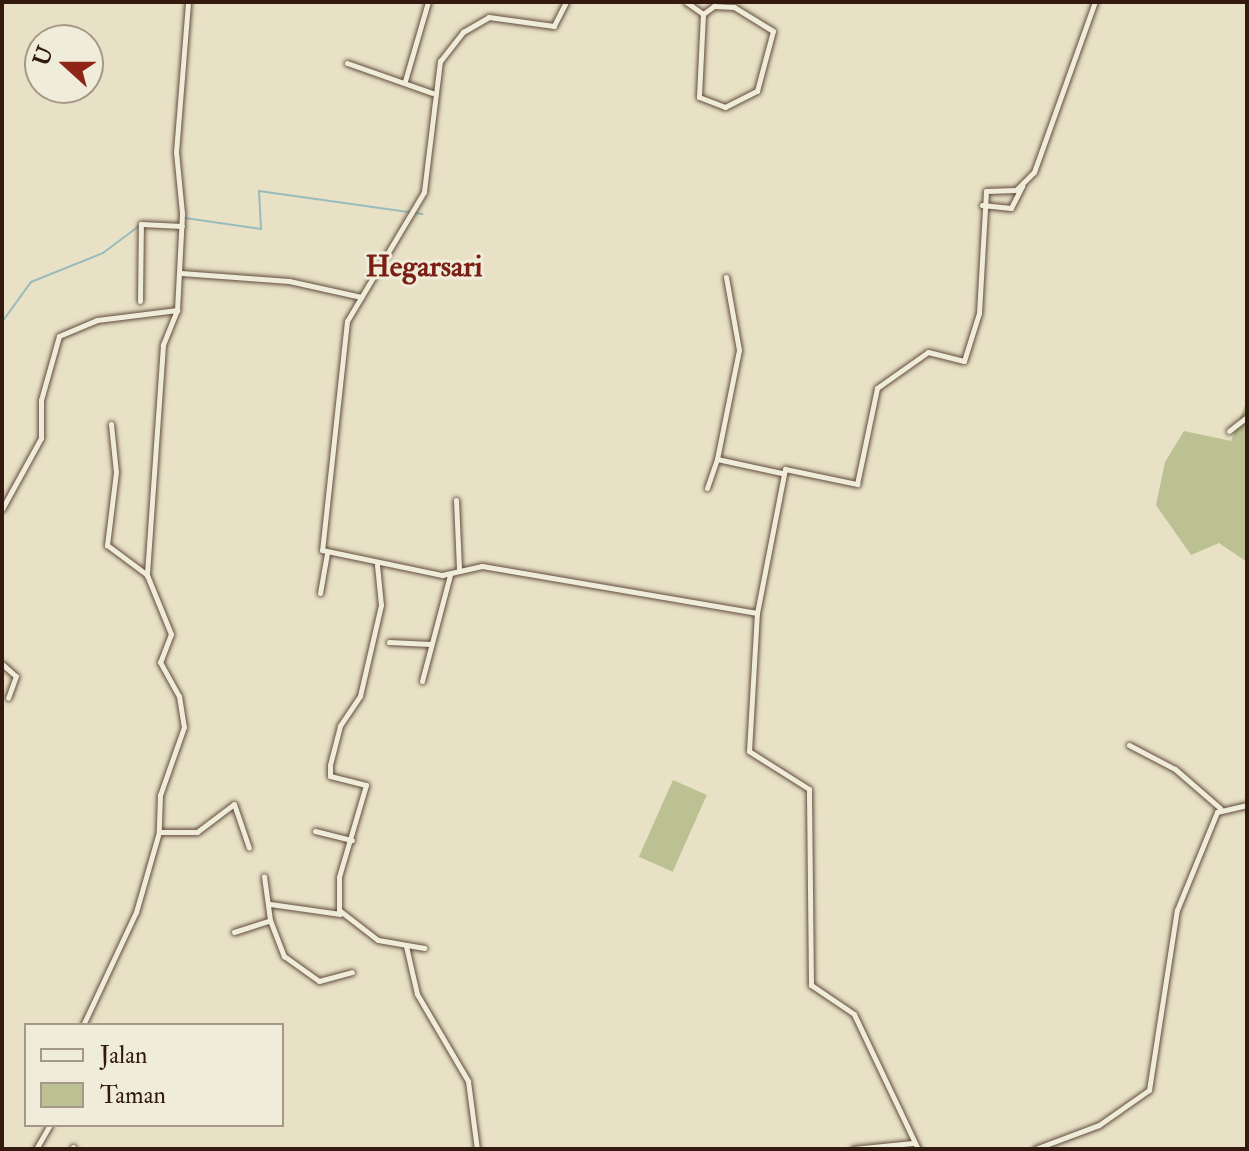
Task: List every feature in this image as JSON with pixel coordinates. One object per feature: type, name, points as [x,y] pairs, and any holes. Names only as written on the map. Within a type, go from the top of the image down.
[{"type":"street","points":[[84,1023],[127,937],[159,832],[160,795],[185,719],[162,672],[171,634],[147,575],[163,345],[177,310],[181,273],[182,213],[176,152],[188,2]]},
{"type":"street","points":[[405,81],[428,2]]},
{"type":"street","points":[[320,593],[327,555],[345,330],[361,297],[424,192],[432,93],[440,61],[463,32],[499,16],[554,26],[566,2]]},
{"type":"street","points":[[686,2],[703,14]]},
{"type":"street","points":[[982,205],[1011,208],[1050,140],[1056,95],[1095,2]]},
{"type":"street","points":[[714,6],[734,7],[773,31],[757,91],[725,107],[698,93],[703,14],[714,6]]},
{"type":"street","points":[[347,63],[432,93]]},
{"type":"street","points":[[717,459],[782,473],[794,466],[857,484],[877,388],[928,352],[964,361],[979,313],[982,205],[987,190],[1022,186]]},
{"type":"street","points":[[140,301],[141,224],[182,224]]},
{"type":"street","points":[[181,273],[289,281],[361,297]]},
{"type":"street","points":[[707,488],[717,459],[739,350],[726,277]]},
{"type":"street","points":[[2,509],[41,438],[41,400],[59,336],[97,320],[177,310]]},
{"type":"street","points":[[1229,431],[1247,417]]},
{"type":"street","points":[[111,424],[116,472],[107,545],[147,575]]},
{"type":"street","points":[[782,473],[757,613],[749,751],[809,789],[811,985],[854,1014],[883,1083],[900,1100],[913,1143],[918,1149]]},
{"type":"street","points":[[456,500],[459,570]]},
{"type":"street","points":[[327,555],[450,575],[482,566],[757,613]]},
{"type":"street","points":[[341,914],[339,877],[366,785],[330,776],[330,765],[340,726],[360,696],[381,605],[377,565]]},
{"type":"street","points":[[422,681],[450,575]]},
{"type":"street","points":[[389,642],[430,644]]},
{"type":"street","points":[[2,664],[16,676],[8,698]]},
{"type":"street","points":[[1129,745],[1175,769],[1220,808],[1247,805]]},
{"type":"street","points":[[159,832],[197,832],[234,804],[249,848]]},
{"type":"street","points":[[1035,1149],[1099,1125],[1149,1090],[1177,910],[1220,808]]},
{"type":"street","points":[[315,831],[352,840]]},
{"type":"street","points":[[264,876],[270,920],[284,956],[319,981],[352,972]]},
{"type":"street","points":[[270,904],[341,914],[378,940],[424,948]]},
{"type":"street","points":[[234,932],[270,920]]},
{"type":"street","points":[[406,946],[417,994],[468,1081],[477,1149]]},
{"type":"street","points":[[36,1149],[49,1127]]},
{"type":"street","points":[[853,1149],[913,1143]]},
{"type":"green space","points":[[1247,400],[1247,562],[1219,543],[1191,555],[1156,505],[1165,462],[1184,431],[1231,441]]},
{"type":"green space","points":[[673,780],[707,795],[673,872],[639,857]]},
{"type":"waterway","points":[[185,218],[261,229],[259,191],[422,214]]},
{"type":"waterway","points":[[2,322],[31,282],[103,253],[139,226]]},
{"type":"district","name":"Hegarsari","points":[[424,267]]}]
